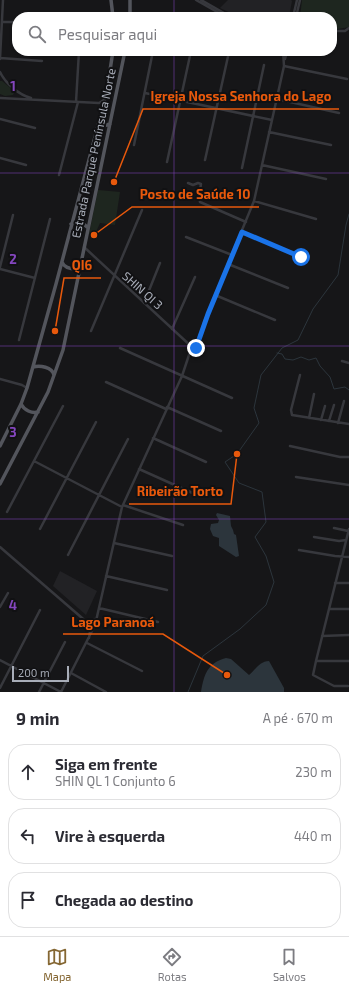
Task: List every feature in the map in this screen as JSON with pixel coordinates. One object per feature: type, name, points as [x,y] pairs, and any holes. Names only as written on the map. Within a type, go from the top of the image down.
[{"type":"main road","points":[[111,0],[112,12]]},
{"type":"main road","points":[[130,0],[130,12]]},
{"type":"main road","name":"Estrada Parque Península Norte","points":[[0,446],[21,404],[28,386],[99,121],[108,84],[112,56]]},
{"type":"main road","name":"Estrada Parque Península Norte","points":[[0,484],[38,412],[54,376],[64,346],[124,56]]},
{"type":"main road","points":[[108,84],[114,82],[117,86]]},
{"type":"main road","points":[[99,121],[103,126],[110,124]]},
{"type":"main road","points":[[71,224],[76,222],[85,225],[88,228]]},
{"type":"main road","points":[[62,262],[64,266],[71,268],[77,269],[80,266]]},
{"type":"main road","points":[[33,367],[38,366],[51,369],[54,376]]},
{"type":"main road","points":[[21,404],[23,408],[32,412],[38,412]]},
{"type":"street","points":[[3,0],[0,59],[42,61]]},
{"type":"street","points":[[196,0],[217,12]]},
{"type":"street","points":[[201,0],[222,12]]},
{"type":"street","points":[[296,12],[298,0]]},
{"type":"street","points":[[2,22],[12,22]]},
{"type":"street","points":[[337,32],[345,31],[349,28]]},
{"type":"street","points":[[59,175],[77,102],[79,56]]},
{"type":"street","points":[[134,145],[152,56]]},
{"type":"street","points":[[167,162],[190,56]]},
{"type":"street","points":[[205,160],[228,56]]},
{"type":"street","points":[[89,639],[91,625],[99,610],[123,506],[187,362],[197,343],[254,201],[284,66],[284,56]]},
{"type":"street","points":[[284,61],[286,56]]},
{"type":"street","points":[[242,168],[264,65]]},
{"type":"street","points":[[284,66],[347,79]]},
{"type":"street","points":[[0,72],[15,90],[24,96],[33,99]]},
{"type":"street","points":[[0,78],[6,80]]},
{"type":"street","points":[[12,98],[16,94],[15,90]]},
{"type":"street","points":[[145,93],[272,120]]},
{"type":"street","points":[[0,97],[99,103],[104,100]]},
{"type":"street","points":[[277,99],[339,113]]},
{"type":"street","points":[[99,103],[102,107]]},
{"type":"street","points":[[0,119],[35,128]]},
{"type":"street","points":[[269,132],[331,146]]},
{"type":"street","points":[[0,158],[26,165]]},
{"type":"street","points":[[262,165],[326,179]]},
{"type":"street","points":[[188,183],[193,185],[198,183],[201,184],[199,196],[200,202],[246,222]]},
{"type":"street","points":[[254,201],[316,220]]},
{"type":"street","points":[[91,331],[142,210]]},
{"type":"street","points":[[13,215],[0,268],[35,278]]},
{"type":"street","points":[[19,340],[50,219]]},
{"type":"street","points":[[242,232],[301,257]]},
{"type":"street","points":[[186,237],[232,255]]},
{"type":"street","name":"SHIN QI 3","points":[[84,248],[193,350]]},
{"type":"street","points":[[83,252],[89,252]]},
{"type":"street","points":[[144,303],[160,263]]},
{"type":"street","points":[[228,264],[288,288]]},
{"type":"street","points":[[172,329],[195,276]]},
{"type":"street","points":[[215,295],[275,320]]},
{"type":"street","points":[[120,348],[232,398]]},
{"type":"street","points":[[342,361],[349,363]]},
{"type":"street","points":[[300,375],[291,413],[292,415],[349,424]]},
{"type":"street","points":[[0,379],[28,386]]},
{"type":"street","points":[[106,382],[221,431]]},
{"type":"street","points":[[309,418],[314,394]]},
{"type":"street","points":[[338,423],[344,401]]},
{"type":"street","points":[[329,421],[334,405]]},
{"type":"street","points":[[7,512],[62,406]]},
{"type":"street","points":[[321,420],[324,406]]},
{"type":"street","points":[[40,529],[96,422]]},
{"type":"street","points":[[153,438],[206,462]]},
{"type":"street","points":[[68,555],[128,439]]},
{"type":"street","points":[[290,446],[340,458],[349,457]]},
{"type":"street","points":[[34,461],[123,506],[183,525]]},
{"type":"street","points":[[140,469],[197,495]]},
{"type":"street","points":[[296,477],[349,485]]},
{"type":"street","points":[[334,528],[349,530],[312,675],[334,686],[348,686]]},
{"type":"street","points":[[314,537],[339,541],[346,540]]},
{"type":"street","points":[[114,543],[172,556]]},
{"type":"street","points":[[0,547],[91,625],[94,627],[95,625]]},
{"type":"street","points":[[299,550],[349,557]]},
{"type":"street","points":[[106,576],[167,590]]},
{"type":"street","points":[[335,583],[349,583]]},
{"type":"street","points":[[0,607],[8,593]]},
{"type":"street","points":[[329,609],[349,609]]},
{"type":"street","points":[[0,688],[40,610]]},
{"type":"street","points":[[99,610],[158,622]]},
{"type":"street","points":[[83,618],[94,620]]},
{"type":"street","points":[[0,660],[62,692],[89,639],[95,625],[94,620]]},
{"type":"street","points":[[322,636],[349,635]]},
{"type":"street","points":[[39,692],[65,642]]},
{"type":"street","points":[[87,643],[142,672]]},
{"type":"street","points":[[316,661],[349,661]]},
{"type":"street","points":[[71,673],[106,692]]},
{"type":"shaded area","points":[[228,0],[292,1],[290,12],[228,12],[220,8]]},
{"type":"shaded area","points":[[302,0],[349,0],[349,27],[337,29],[337,12],[301,12]]},
{"type":"shaded area","points":[[0,81],[13,90],[13,95],[5,96],[0,94]]},
{"type":"shaded area","points":[[98,190],[120,192],[115,225],[100,223],[95,234],[89,234]]},
{"type":"shaded area","points":[[217,513],[230,516],[231,526],[234,534],[236,535],[239,556],[236,557],[219,546],[219,538],[213,536],[210,529],[211,524],[218,523],[219,520],[216,515]]},
{"type":"shaded area","points":[[60,571],[97,591],[86,615],[53,586]]},
{"type":"shaded area","points":[[226,658],[231,659],[249,675],[260,664],[269,661],[284,688],[284,692],[201,692],[205,675],[208,670],[214,663]]},
{"type":"waterway","points":[[188,692],[203,656],[240,629],[266,605],[274,582],[266,556],[255,537],[266,522],[262,492],[239,483],[225,462],[237,454],[259,423],[254,408],[261,375],[282,348],[298,340],[313,309],[338,275],[349,214]]},
{"type":"waterway","points":[[277,353],[282,354],[285,359],[293,360],[301,357],[309,360],[316,358],[320,366],[330,377],[334,389],[345,387],[349,390]]},
{"type":"place","name":"Igreja Nossa Senhora do Lago","points":[[114,182]]},
{"type":"place","name":"Posto de Saúde 10","points":[[94,235]]},
{"type":"place","name":"QI6","points":[[55,331]]},
{"type":"place","name":"Ribeirão Torto","points":[[237,454]]},
{"type":"place","name":"Lago Paranoá","points":[[227,675]]},
{"type":"route","points":[[196,348],[204,322],[242,232],[301,257]]}]
